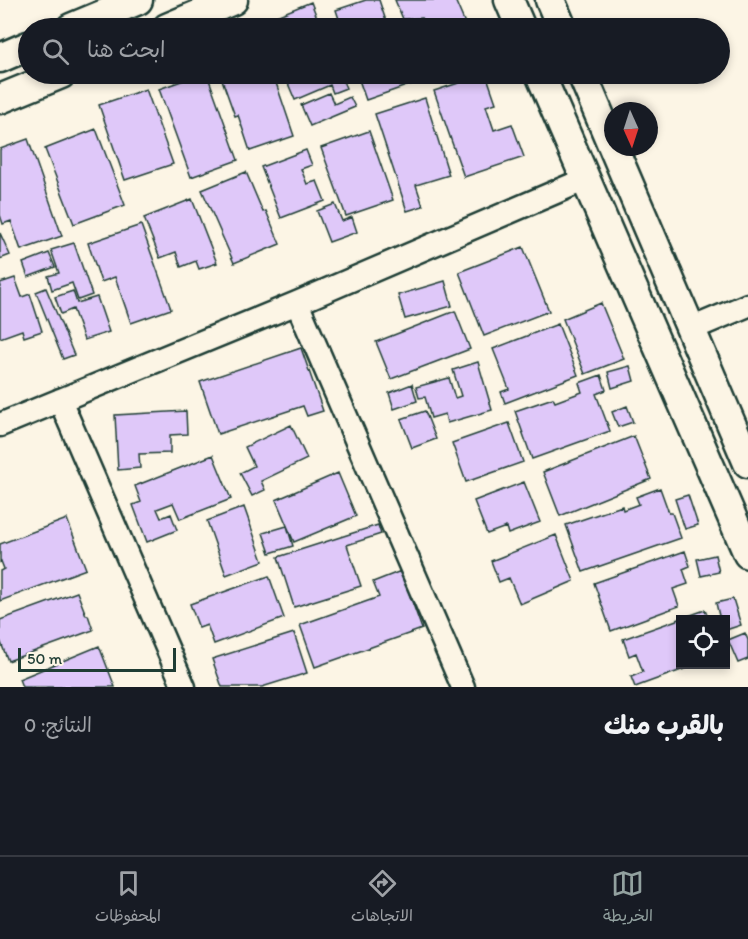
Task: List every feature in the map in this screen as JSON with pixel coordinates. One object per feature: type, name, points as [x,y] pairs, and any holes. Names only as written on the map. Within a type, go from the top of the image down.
[{"type":"street","points":[[95,18],[138,0]]},
{"type":"street","points":[[190,18],[233,0]]},
{"type":"street","points":[[509,0],[517,18]]},
{"type":"street","points":[[550,0],[558,18]]},
{"type":"street","points":[[0,58],[18,50]]},
{"type":"street","points":[[0,99],[37,84]]},
{"type":"street","points":[[544,84],[748,554]]},
{"type":"street","points":[[586,84],[604,126]]},
{"type":"street","points":[[617,156],[748,462]]},
{"type":"street","points":[[0,425],[297,303],[586,179]]},
{"type":"street","points":[[297,303],[463,687]]},
{"type":"street","points":[[691,328],[748,304]]},
{"type":"street","points":[[60,400],[184,687]]},
{"type":"building","points":[[366,0],[379,0],[385,18],[339,18],[336,10]]},
{"type":"building","points":[[395,0],[455,0],[463,18],[423,18],[403,18]]},
{"type":"building","points":[[311,2],[317,18],[271,18]]},
{"type":"building","points":[[173,84],[211,84],[238,160],[191,177],[159,89]]},
{"type":"building","points":[[224,84],[276,84],[294,136],[250,151],[238,115],[235,116]]},
{"type":"building","points":[[288,84],[344,84],[346,88],[333,93],[330,85],[295,100]]},
{"type":"building","points":[[360,84],[412,84],[366,100]]},
{"type":"building","points":[[455,84],[489,84],[496,103],[486,106],[494,130],[512,124],[524,157],[464,177],[434,91]]},
{"type":"building","points":[[146,89],[173,164],[125,180],[99,105]]},
{"type":"building","points":[[329,93],[334,104],[350,97],[355,107],[310,126],[301,105]]},
{"type":"building","points":[[425,98],[449,175],[416,185],[423,206],[407,211],[375,114]]},
{"type":"building","points":[[96,129],[125,205],[74,224],[45,149]]},
{"type":"building","points":[[369,131],[393,200],[346,216],[321,148]]},
{"type":"building","points":[[28,139],[62,236],[21,250],[11,221],[3,224],[0,215],[0,149]]},
{"type":"building","points":[[306,150],[312,165],[301,169],[307,184],[317,181],[325,201],[281,218],[261,167]]},
{"type":"building","points":[[246,172],[280,244],[234,263],[202,190]]},
{"type":"building","points":[[192,199],[217,263],[199,269],[196,261],[181,267],[176,252],[160,258],[144,218]]},
{"type":"building","points":[[335,204],[342,221],[352,217],[357,232],[329,242],[317,211]]},
{"type":"building","points":[[141,225],[171,309],[131,323],[115,277],[101,282],[88,243]]},
{"type":"building","points":[[0,233],[10,255],[0,259]]},
{"type":"building","points":[[74,243],[92,295],[78,300],[72,283],[52,290],[48,276],[59,273],[51,250]]},
{"type":"building","points":[[523,247],[549,311],[484,336],[459,272]]},
{"type":"building","points":[[49,253],[55,267],[28,277],[23,263]]},
{"type":"building","points":[[15,278],[22,297],[30,294],[42,331],[24,337],[22,330],[0,338],[0,283]]},
{"type":"building","points":[[445,281],[452,306],[405,319],[398,295]]},
{"type":"building","points":[[46,288],[74,355],[63,359],[36,292]]},
{"type":"building","points":[[73,291],[77,303],[97,297],[109,332],[84,340],[73,309],[61,314],[55,297]]},
{"type":"building","points":[[601,303],[624,359],[585,374],[563,319]]},
{"type":"building","points":[[455,311],[470,349],[391,379],[376,342]]},
{"type":"building","points":[[558,324],[578,375],[505,403],[501,392],[509,389],[493,349]]},
{"type":"building","points":[[301,348],[323,411],[307,416],[303,406],[218,434],[200,382]]},
{"type":"building","points":[[478,362],[492,410],[447,423],[445,414],[431,418],[425,397],[419,398],[416,387],[449,378],[455,398],[461,396],[453,370]]},
{"type":"building","points":[[630,366],[634,381],[612,388],[608,372]]},
{"type":"building","points":[[601,375],[606,390],[596,394],[610,431],[532,459],[515,411],[553,398],[555,402],[582,392],[579,383]]},
{"type":"building","points":[[412,384],[417,401],[394,409],[389,393]]},
{"type":"building","points":[[627,406],[633,422],[618,427],[612,412]]},
{"type":"building","points":[[186,411],[187,434],[170,435],[170,453],[139,454],[140,468],[118,470],[115,415]]},
{"type":"building","points":[[425,411],[436,439],[412,448],[401,419]]},
{"type":"building","points":[[509,423],[523,462],[466,482],[452,443]]},
{"type":"building","points":[[291,425],[307,459],[261,481],[265,490],[252,496],[240,473],[254,466],[245,447]]},
{"type":"building","points":[[634,436],[651,479],[560,516],[543,472]]},
{"type":"building","points":[[213,455],[231,499],[180,519],[173,503],[157,509],[161,518],[171,514],[177,530],[147,542],[133,505],[141,502],[135,486]]},
{"type":"building","points":[[338,473],[356,516],[294,542],[276,500]]},
{"type":"building","points":[[524,482],[540,522],[508,534],[506,527],[487,534],[474,501]]},
{"type":"building","points":[[660,488],[681,538],[583,572],[566,525],[622,506],[623,510],[639,504],[636,497]]},
{"type":"building","points":[[688,495],[698,525],[685,529],[675,499]]},
{"type":"building","points":[[244,507],[263,561],[226,575],[207,521]]},
{"type":"building","points":[[67,519],[86,569],[0,601],[0,571],[4,569],[0,562],[0,544]]},
{"type":"building","points":[[378,525],[381,534],[347,545],[361,586],[294,607],[278,557]]},
{"type":"building","points":[[287,526],[293,546],[270,553],[263,533]]},
{"type":"building","points":[[556,535],[574,581],[520,604],[509,578],[499,582],[491,561]]},
{"type":"building","points":[[685,551],[690,566],[683,569],[688,584],[673,589],[679,606],[611,631],[594,583]]},
{"type":"building","points":[[715,555],[719,572],[701,576],[697,559]]},
{"type":"building","points":[[401,571],[422,629],[315,667],[300,625],[379,597],[373,582]]},
{"type":"building","points":[[269,576],[284,618],[214,644],[207,625],[199,628],[190,604]]},
{"type":"building","points":[[77,592],[93,630],[8,661],[0,640],[0,620]]},
{"type":"building","points":[[733,599],[741,625],[730,629],[730,615],[719,615],[716,603]]},
{"type":"building","points":[[705,610],[707,615],[691,615]]},
{"type":"building","points":[[676,620],[676,669],[684,669],[635,687],[631,677],[643,672],[636,653],[629,656],[623,639]]},
{"type":"building","points":[[294,633],[307,673],[262,687],[222,687],[212,659]]},
{"type":"building","points":[[745,633],[748,640],[748,659],[738,663],[730,639]]},
{"type":"building","points":[[99,646],[115,687],[22,687],[19,679]]}]
